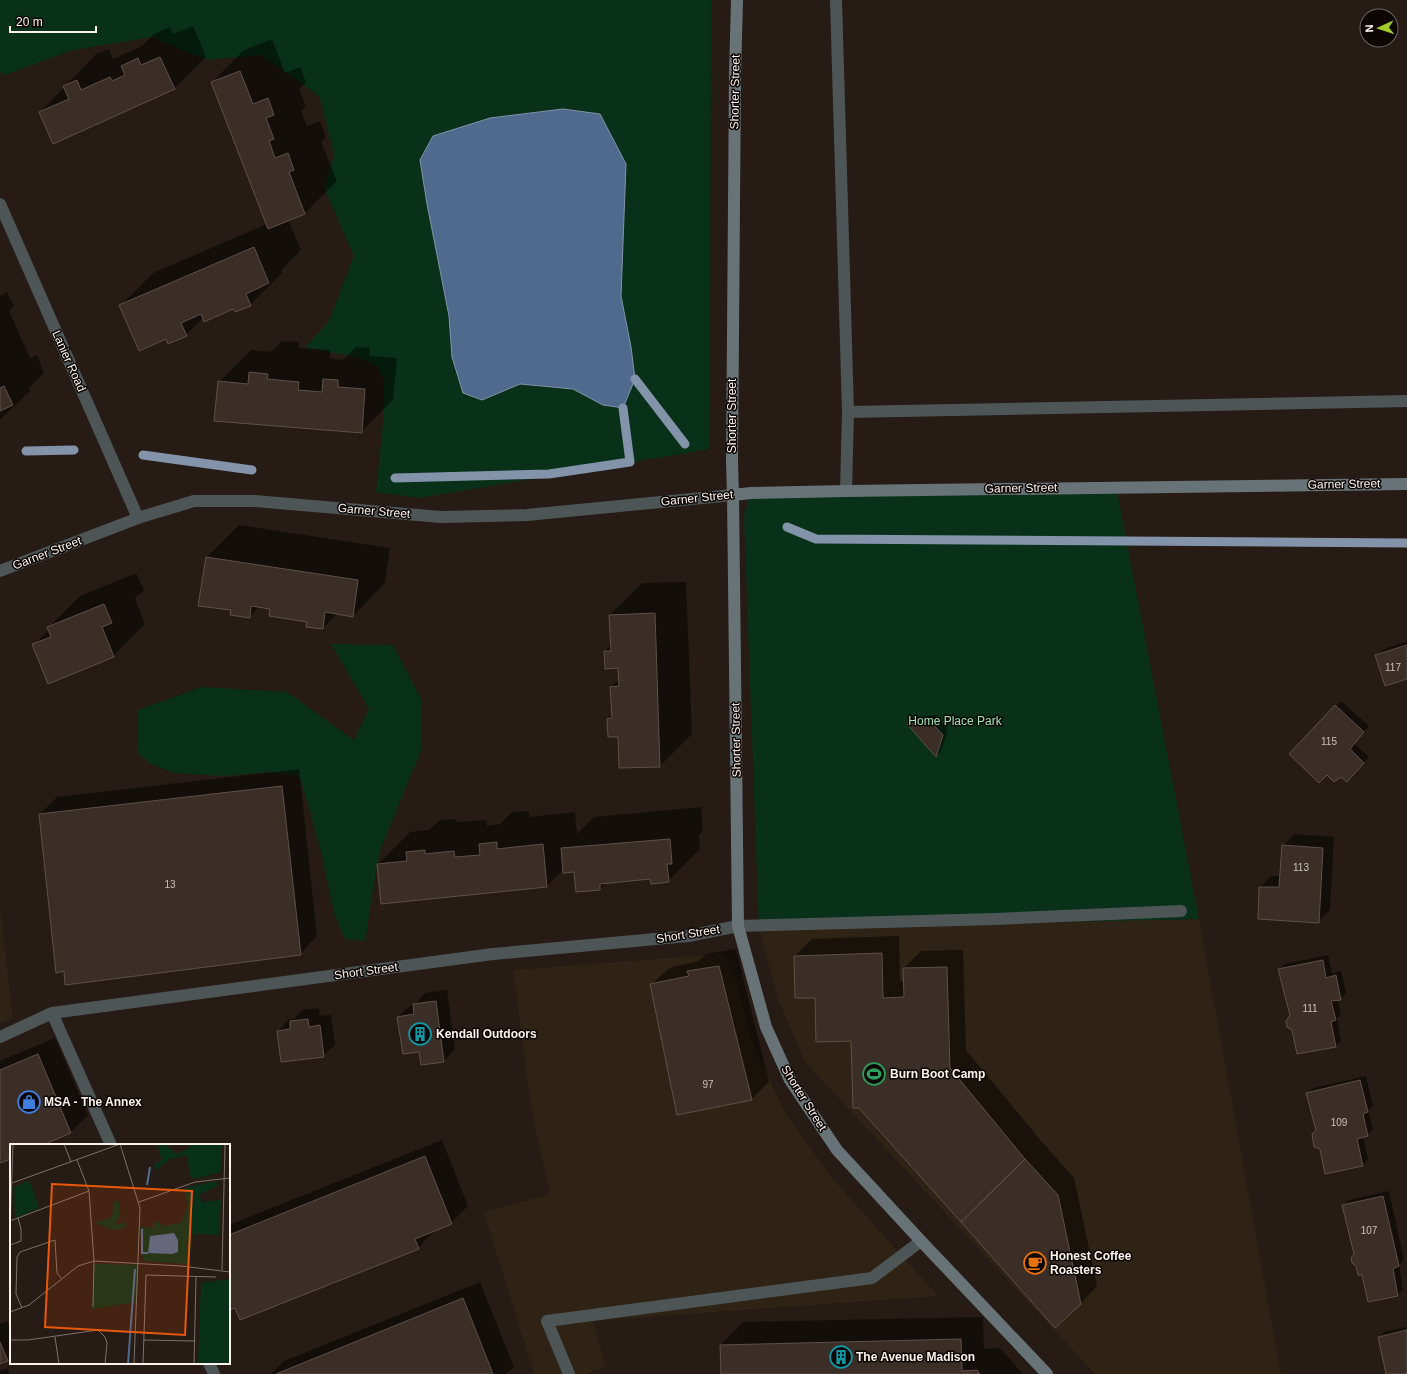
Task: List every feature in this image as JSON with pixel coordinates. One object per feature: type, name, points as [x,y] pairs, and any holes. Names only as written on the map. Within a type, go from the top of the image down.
[{"type":"street","name":"Shorter Street","points":[[737,0],[732,462],[738,926],[766,1027],[790,1080],[837,1150],[921,1242],[1047,1374]]},
{"type":"street","points":[[836,0],[848,412],[846,491]]},
{"type":"street","name":"Lanier Road","points":[[0,204],[138,518]]},
{"type":"street","points":[[848,412],[1407,401]]},
{"type":"street","name":"Garner Street","points":[[0,571],[138,518],[194,501],[254,501],[441,517],[527,514],[733,495],[751,492],[1407,484]]},
{"type":"street","name":"Short Street","points":[[0,1037],[52,1014],[493,954],[688,936],[738,926],[988,919],[1181,911]]},
{"type":"street","points":[[52,1014],[111,1144]]},
{"type":"street","points":[[568,1374],[547,1321],[872,1278],[921,1242]]},
{"type":"street","points":[[209,1364],[214,1374]]},
{"type":"shaded area","points":[[0,909],[13,1018],[0,1023]]},
{"type":"shaded area","points":[[1199,919],[1281,1374],[1095,1374],[805,1062],[778,999],[759,929]]},
{"type":"shaded area","points":[[721,954],[734,973],[753,1044],[785,1112],[831,1177],[938,1296],[593,1321],[606,1367],[586,1374],[534,1374],[484,1212],[550,1194],[531,1108],[513,970]]},
{"type":"green space","points":[[0,0],[711,0],[710,449],[419,498],[376,492],[383,422],[384,380],[377,366],[360,358],[305,347],[329,321],[354,256],[324,188],[334,155],[320,97],[261,55],[207,60],[152,37],[73,50],[5,75],[0,72]]},
{"type":"green space","name":"Home Place Park","points":[[1116,486],[1199,919],[759,929],[744,515],[751,493]]},
{"type":"green space","points":[[331,644],[393,645],[422,701],[422,748],[381,848],[377,864],[365,941],[345,939],[334,913],[322,856],[299,775],[269,772],[223,776],[174,773],[149,763],[137,752],[138,710],[202,687],[287,692],[354,740],[369,709]]},
{"type":"water","points":[[563,109],[600,114],[626,164],[621,296],[631,347],[635,379],[623,408],[603,405],[573,389],[520,384],[482,400],[463,393],[452,357],[449,316],[420,160],[433,136],[490,118]]},
{"type":"building","points":[[160,57],[175,89],[53,144],[39,112],[69,99],[63,86],[77,80],[81,90],[110,77],[112,81],[125,75],[121,66],[138,58],[141,65]]},
{"type":"building","points":[[240,71],[253,104],[268,98],[274,115],[266,118],[274,139],[269,141],[275,158],[288,153],[294,170],[289,172],[305,214],[268,229],[211,82]]},
{"type":"building","points":[[254,247],[269,283],[246,294],[251,306],[235,312],[233,309],[204,322],[201,314],[181,323],[187,336],[168,344],[166,339],[139,351],[119,305]]},
{"type":"building","points":[[249,372],[268,374],[267,379],[299,382],[298,390],[322,392],[323,379],[338,380],[338,387],[365,389],[362,433],[214,421],[218,381],[248,384]]},
{"type":"building","points":[[4,386],[13,405],[0,411],[0,388]]},
{"type":"building","points":[[206,557],[358,580],[353,617],[325,612],[323,629],[306,627],[307,622],[269,616],[270,609],[251,606],[250,618],[230,615],[231,610],[198,606]]},
{"type":"building","points":[[104,604],[112,623],[102,627],[114,657],[48,684],[32,644],[51,637],[47,627]]},
{"type":"building","points":[[655,613],[660,767],[619,768],[618,737],[608,737],[607,719],[612,718],[610,687],[619,686],[618,668],[605,669],[604,651],[611,651],[609,615]]},
{"type":"building","points":[[1407,645],[1407,679],[1385,686],[1375,655]]},
{"type":"building","points":[[1335,705],[1364,732],[1350,749],[1364,763],[1347,782],[1341,777],[1334,782],[1327,775],[1319,783],[1289,754]]},
{"type":"building","points":[[929,720],[943,735],[936,757],[907,724]]},
{"type":"building","points":[[282,786],[301,955],[65,985],[64,971],[56,973],[39,814]]},
{"type":"building","points":[[670,839],[672,864],[667,864],[669,882],[651,884],[650,879],[600,884],[600,890],[576,892],[574,872],[563,873],[561,848]]},
{"type":"building","points":[[497,842],[497,849],[543,844],[547,887],[381,904],[377,864],[407,861],[406,852],[425,850],[425,854],[454,851],[455,857],[480,855],[479,844]]},
{"type":"building","points":[[1282,845],[1323,848],[1319,923],[1258,919],[1259,887],[1279,887]]},
{"type":"building","points":[[882,953],[883,998],[904,997],[903,968],[947,967],[950,1068],[1025,1159],[961,1222],[859,1108],[853,1108],[851,1041],[816,1042],[815,998],[795,998],[794,956]]},
{"type":"building","points":[[1323,960],[1326,978],[1336,975],[1341,1000],[1331,1001],[1336,1020],[1331,1022],[1336,1047],[1297,1054],[1292,1030],[1287,1027],[1286,1021],[1290,1015],[1278,969]]},
{"type":"building","points":[[719,966],[752,1100],[677,1115],[650,984],[689,976],[687,971]]},
{"type":"building","name":"Kendall Outdoors","points":[[436,1001],[444,1062],[421,1065],[419,1052],[403,1054],[397,1017],[414,1014],[413,1004]]},
{"type":"building","points":[[308,1019],[309,1027],[320,1025],[324,1057],[281,1062],[277,1031],[290,1029],[290,1021]]},
{"type":"building","name":"MSA - The Annex","points":[[38,1054],[71,1133],[45,1144],[10,1144],[10,1159],[0,1163],[0,1070]]},
{"type":"building","points":[[1360,1080],[1368,1112],[1363,1114],[1368,1136],[1357,1139],[1363,1166],[1325,1174],[1320,1149],[1314,1147],[1312,1134],[1316,1130],[1306,1093]]},
{"type":"building","points":[[425,1156],[452,1224],[415,1239],[419,1249],[240,1320],[235,1308],[230,1310],[230,1235]]},
{"type":"building","name":"Honest Coffee Roasters","points":[[1025,1159],[1058,1195],[1081,1304],[1055,1328],[961,1222]]},
{"type":"building","points":[[1383,1196],[1399,1266],[1393,1269],[1398,1296],[1368,1302],[1362,1275],[1358,1275],[1356,1266],[1352,1263],[1351,1258],[1354,1254],[1342,1205]]},
{"type":"building","points":[[463,1298],[493,1374],[276,1374]]},
{"type":"building","points":[[1407,1330],[1407,1374],[1386,1374],[1378,1337]]},
{"type":"building","name":"The Avenue Madison","points":[[961,1339],[962,1371],[977,1370],[980,1374],[721,1374],[720,1345]]},
{"type":"building","points":[[0,1342],[8,1361],[0,1364]]},
{"type":"waterway","points":[[635,379],[685,444]]},
{"type":"waterway","points":[[395,478],[549,474],[630,462],[623,408]]},
{"type":"waterway","points":[[26,451],[74,450]]},
{"type":"waterway","points":[[143,455],[252,470]]},
{"type":"waterway","points":[[787,527],[816,539],[1407,543]]},
{"type":"place","name":"Kendall Outdoors","points":[[420,1034]]},
{"type":"place","name":"Burn Boot Camp","points":[[874,1074]]},
{"type":"place","name":"MSA - The Annex","points":[[29,1102]]},
{"type":"place","name":"Honest Coffee Roasters","points":[[1035,1263]]},
{"type":"place","name":"The Avenue Madison","points":[[841,1357]]}]
